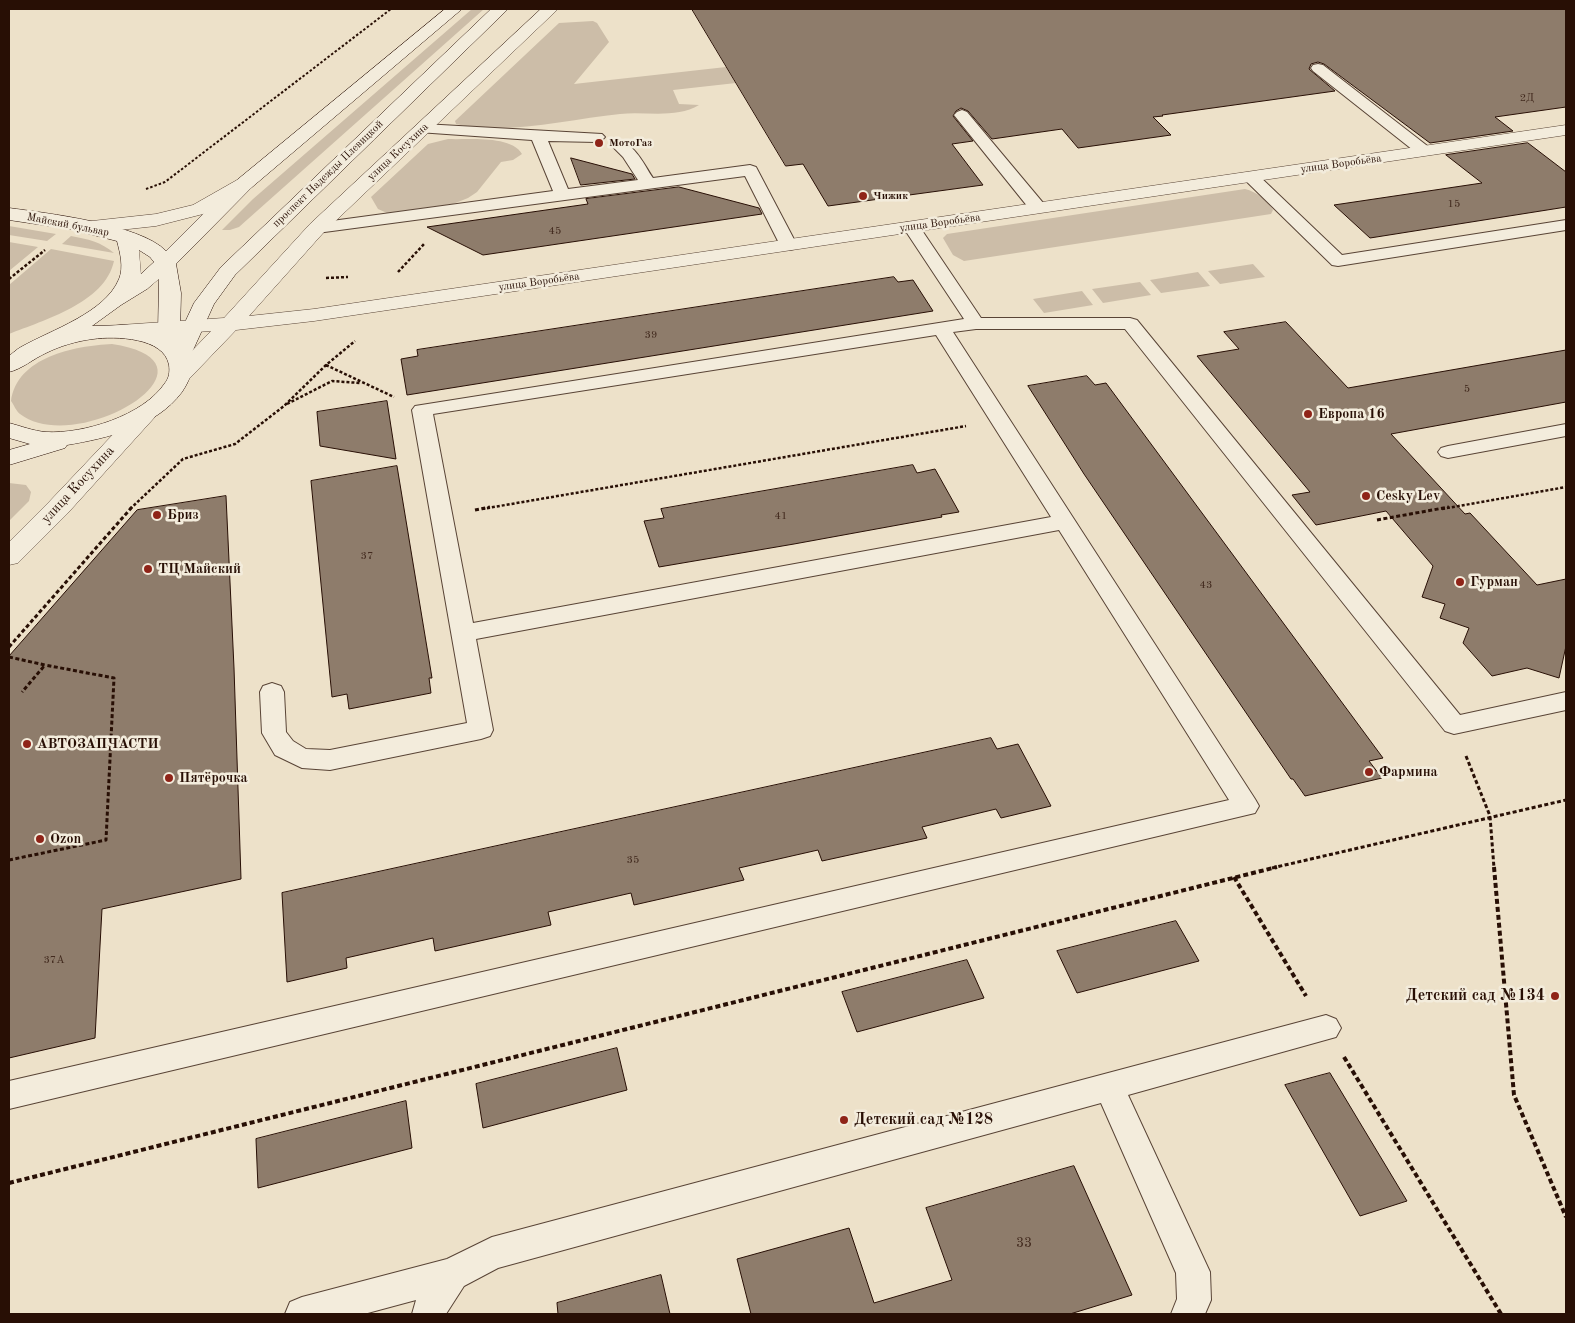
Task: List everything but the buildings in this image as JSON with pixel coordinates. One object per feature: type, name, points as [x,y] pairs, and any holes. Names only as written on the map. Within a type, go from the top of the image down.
[{"type":"street","points":[[9,365],[27,352],[92,319],[115,300],[140,285],[166,262],[244,184],[454,9]]},
{"type":"street","name":"проспект Надежды Плевицкой","points":[[173,360],[194,325],[204,303],[228,271],[500,9]]},
{"type":"street","name":"улица Косухина","points":[[173,360],[230,324],[317,228],[550,9]]},
{"type":"street","name":"улица Воробьёва","points":[[314,315],[1566,130]]},
{"type":"street","points":[[83,226],[156,220],[200,210],[244,184]]},
{"type":"street","name":"Майский бульвар","points":[[9,214],[83,226],[126,238],[151,246],[166,262]]},
{"type":"street","points":[[115,300],[129,280],[132,258],[126,238]]},
{"type":"street","points":[[166,262],[173,360]]},
{"type":"street","points":[[27,352],[59,339],[92,332],[120,331],[148,335],[173,360],[198,366],[224,349],[248,337],[314,315]]},
{"type":"street","points":[[9,458],[116,427],[146,412],[194,325],[230,324],[314,315]]},
{"type":"street","name":"улица Косухина","points":[[9,557],[58,508],[146,412]]},
{"type":"street","points":[[9,430],[16,434],[46,438],[81,436]]},
{"type":"lane","points":[[1318,68],[1424,151]]},
{"type":"lane","points":[[962,115],[1038,208]]},
{"type":"lane","points":[[423,129],[538,136],[597,137]]},
{"type":"lane","points":[[538,136],[562,194]]},
{"type":"lane","points":[[620,146],[629,154],[648,183]]},
{"type":"lane","points":[[317,228],[750,170],[788,245]]},
{"type":"lane","points":[[1251,177],[1338,261],[1566,225]]},
{"type":"lane","points":[[911,227],[976,323]]},
{"type":"lane","points":[[272,692],[274,733],[284,748],[302,758],[330,760],[480,730],[422,410],[976,323],[1130,324],[1454,725],[1566,701]]},
{"type":"lane","points":[[9,1095],[1246,806],[941,328]]},
{"type":"lane","points":[[1448,452],[1566,430]]},
{"type":"lane","points":[[463,633],[1064,522]]},
{"type":"lane","points":[[302,1314],[452,1274],[492,1253],[1326,1028]]},
{"type":"lane","points":[[1109,1087],[1193,1272],[1194,1300],[1188,1314]]},
{"type":"lane","points":[[429,1314],[429,1310],[452,1274]]},
{"type":"path","points":[[140,191],[165,182],[391,9]]},
{"type":"path","points":[[9,279],[51,245],[83,226]]},
{"type":"path","points":[[9,646],[131,508],[182,458],[236,444],[284,406],[353,342],[363,340]]},
{"type":"path","points":[[326,365],[422,410]]},
{"type":"path","points":[[284,406],[332,381],[363,383]]},
{"type":"path","points":[[442,516],[999,420]]},
{"type":"path","points":[[1377,520],[1566,487]]},
{"type":"path","points":[[9,657],[114,678],[106,840],[9,860]]},
{"type":"path","points":[[22,692],[45,665]]},
{"type":"path","points":[[1454,725],[1490,816],[1514,1095],[1566,1217]]},
{"type":"path","points":[[9,1183],[1234,877],[1490,816],[1566,800]]},
{"type":"path","points":[[1234,877],[1501,1314]]},
{"type":"shaded area","points":[[472,9],[484,9],[239,227],[222,230],[253,199]]},
{"type":"shaded area","points":[[593,21],[597,23],[609,42],[574,84],[726,67],[736,83],[673,90],[679,104],[699,105],[680,112],[660,114],[630,113],[516,127],[475,127],[456,124],[455,121],[559,23]]},
{"type":"shaded area","points":[[448,139],[499,141],[509,144],[522,154],[513,160],[501,162],[477,192],[453,204],[387,213],[378,209],[371,197],[428,144]]},
{"type":"shaded area","points":[[1245,189],[1258,194],[1265,200],[1273,210],[1271,214],[964,261],[953,255],[943,238],[947,234]]},
{"type":"shaded area","points":[[9,226],[56,234],[47,241],[9,235]]},
{"type":"shaded area","points":[[71,236],[94,242],[114,253],[62,244]]},
{"type":"shaded area","points":[[9,242],[38,247],[9,271]]},
{"type":"shaded area","points":[[51,249],[114,261],[108,276],[99,288],[86,299],[55,316],[9,334],[9,285]]},
{"type":"shaded area","points":[[1253,264],[1265,277],[1220,284],[1208,271]]},
{"type":"shaded area","points":[[1198,272],[1210,286],[1161,293],[1150,280]]},
{"type":"shaded area","points":[[1140,282],[1151,295],[1103,303],[1092,289]]},
{"type":"shaded area","points":[[1082,291],[1093,305],[1044,313],[1033,299]]},
{"type":"shaded area","points":[[112,344],[146,354],[158,369],[152,386],[134,403],[107,416],[76,424],[45,424],[17,411],[11,401],[16,386],[24,374],[36,364],[65,351]]},
{"type":"shaded area","points":[[9,483],[26,485],[31,492],[29,501],[9,521]]},
{"type":"place","name":"МотоГаз","points":[[599,143]]},
{"type":"place","name":"Чижик","points":[[863,196]]},
{"type":"place","name":"Европа 16","points":[[1308,414]]},
{"type":"place","name":"Cesky Lev","points":[[1366,496]]},
{"type":"place","name":"Бриз","points":[[157,515]]},
{"type":"place","name":"ТЦ Майский","points":[[148,569]]},
{"type":"place","name":"Гурман","points":[[1460,582]]},
{"type":"place","name":"АВТОЗАПЧАСТИ","points":[[27,744]]},
{"type":"place","name":"Фармина","points":[[1369,772]]},
{"type":"place","name":"Пятёрочка","points":[[169,778]]},
{"type":"place","name":"Ozon","points":[[40,839]]},
{"type":"place","name":"Детский сад №134","points":[[1555,996]]},
{"type":"place","name":"Детский сад №128","points":[[844,1120]]}]
